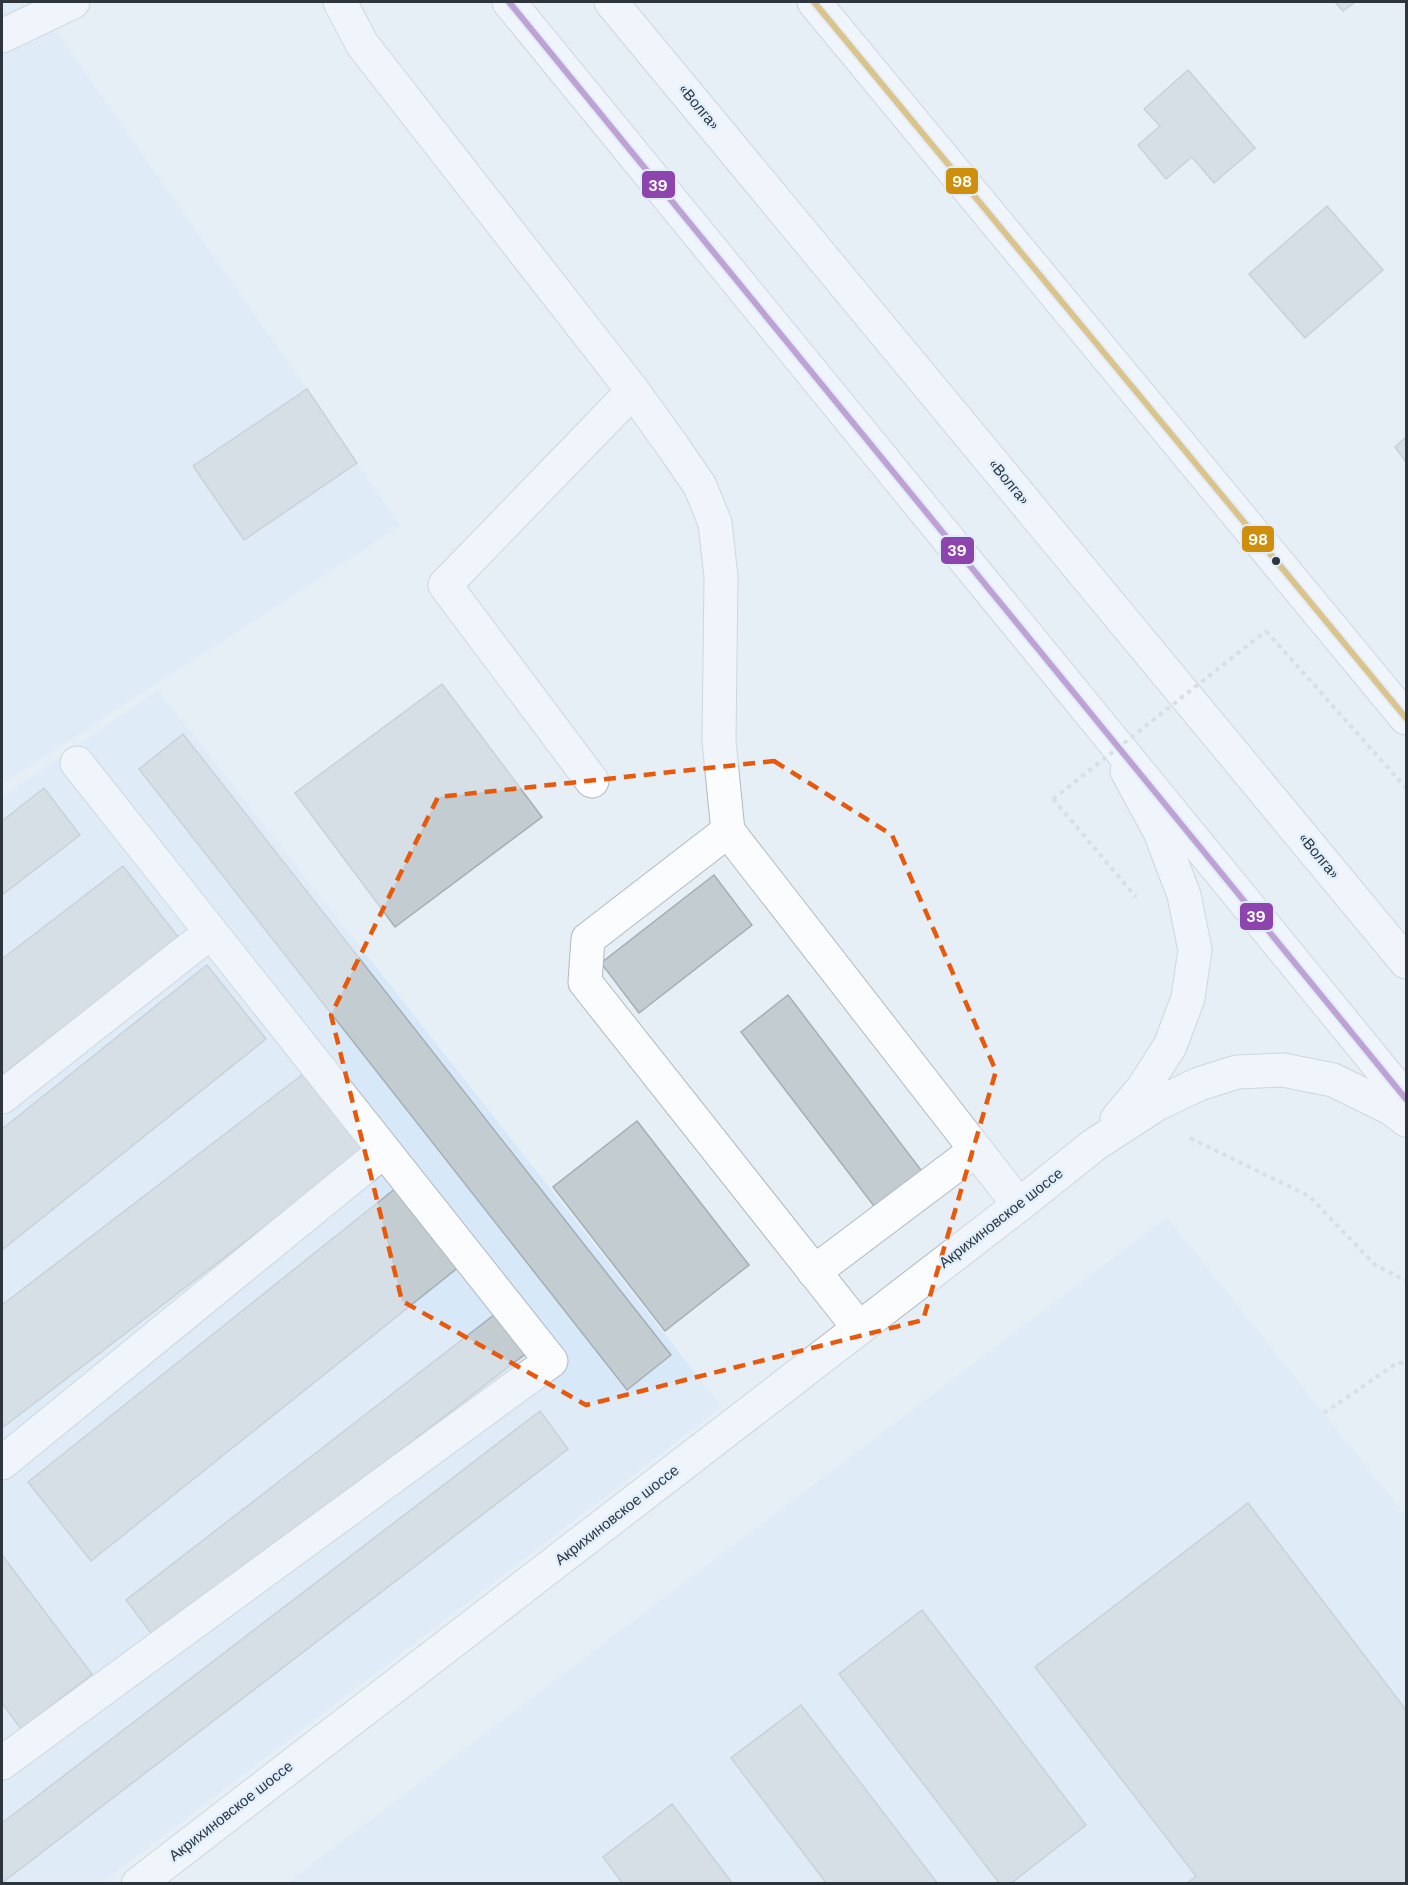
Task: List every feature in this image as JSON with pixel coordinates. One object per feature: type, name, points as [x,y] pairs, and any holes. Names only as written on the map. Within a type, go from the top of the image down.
[{"type":"main road","points":[[2,36],[73,2]]},
{"type":"main road","points":[[340,2],[362,44],[633,391],[700,486],[715,523],[721,577],[719,741],[728,831],[1018,1206]]},
{"type":"main road","points":[[509,2],[1407,1098]]},
{"type":"main road","name":"«Волга»","points":[[612,2],[1407,962]]},
{"type":"main road","points":[[814,2],[1407,718]]},
{"type":"main road","points":[[592,780],[444,585],[633,391]]},
{"type":"main road","name":"Акрихиновское шоссе","points":[[1094,1145],[1143,1088],[1170,1046],[1188,998],[1195,950],[1184,895],[1160,832],[1104,730]]},
{"type":"main road","points":[[2,1763],[551,1361],[77,763]]},
{"type":"main road","points":[[728,831],[588,939],[585,982],[859,1328]]},
{"type":"main road","points":[[2,1097],[211,932]]},
{"type":"main road","name":"Акрихиновское шоссе","points":[[138,1884],[644,1481],[859,1328],[1094,1145],[1157,1104],[1199,1084],[1237,1072],[1283,1070],[1333,1080],[1392,1109],[1407,1120]]},
{"type":"main road","points":[[814,1272],[976,1150]]},
{"type":"main road","points":[[2,1463],[384,1151]]},
{"type":"path","points":[[1137,899],[1053,799],[1266,631],[1407,788]]},
{"type":"path","points":[[1189,1137],[1309,1197],[1374,1264],[1407,1281]]},
{"type":"path","points":[[1324,1413],[1397,1363],[1407,1363]]},
{"type":"highlighted area","points":[[774,761],[892,835],[996,1071],[923,1320],[586,1405],[402,1301],[331,1015],[438,797]]},
{"type":"shaded area","points":[[2,2],[36,2],[400,526],[2,784]]},
{"type":"shaded area","points":[[158,690],[722,1407],[102,1883],[2,1883],[2,797]]},
{"type":"shaded area","points":[[1167,1217],[1406,1516],[1406,1883],[286,1884]]},
{"type":"building","points":[[1335,2],[1355,2],[1343,11]]},
{"type":"building","points":[[1188,70],[1255,148],[1214,183],[1192,157],[1166,179],[1138,145],[1160,126],[1144,109]]},
{"type":"building","points":[[1327,206],[1383,270],[1305,338],[1249,274]]},
{"type":"building","points":[[307,389],[357,463],[244,540],[193,466]]},
{"type":"building","points":[[1406,437],[1406,462],[1395,447]]},
{"type":"building","points":[[442,684],[542,817],[395,927],[295,793]]},
{"type":"building","points":[[183,734],[671,1355],[627,1390],[139,769]]},
{"type":"building","points":[[44,788],[80,835],[2,895],[2,821]]},
{"type":"building","points":[[123,866],[179,938],[2,1075],[2,959]]},
{"type":"building","points":[[714,875],[752,925],[639,1013],[601,963]]},
{"type":"building","points":[[207,965],[266,1039],[2,1250],[2,1129]]},
{"type":"building","points":[[788,995],[924,1174],[877,1210],[741,1032]]},
{"type":"building","points":[[307,1071],[366,1149],[2,1428],[2,1305]]},
{"type":"building","points":[[637,1121],[749,1265],[665,1331],[553,1187]]},
{"type":"building","points":[[396,1188],[460,1266],[91,1561],[28,1482]]},
{"type":"building","points":[[499,1311],[529,1351],[156,1640],[126,1600]]},
{"type":"building","points":[[540,1411],[568,1449],[2,1883],[2,1823]]},
{"type":"building","points":[[1248,1503],[1406,1710],[1406,1884],[1186,1884],[1196,1876],[1035,1667]]},
{"type":"building","points":[[2,1555],[92,1674],[21,1729],[2,1703]]},
{"type":"building","points":[[922,1610],[1086,1825],[1010,1884],[1000,1884],[839,1674]]},
{"type":"building","points":[[801,1705],[938,1884],[827,1884],[731,1758]]},
{"type":"building","points":[[672,1804],[733,1884],[623,1884],[603,1857]]},
{"type":"transit line","name":"39","points":[[509,2],[1406,1099]]},
{"type":"transit line","name":"98","points":[[814,2],[1406,718]]}]
